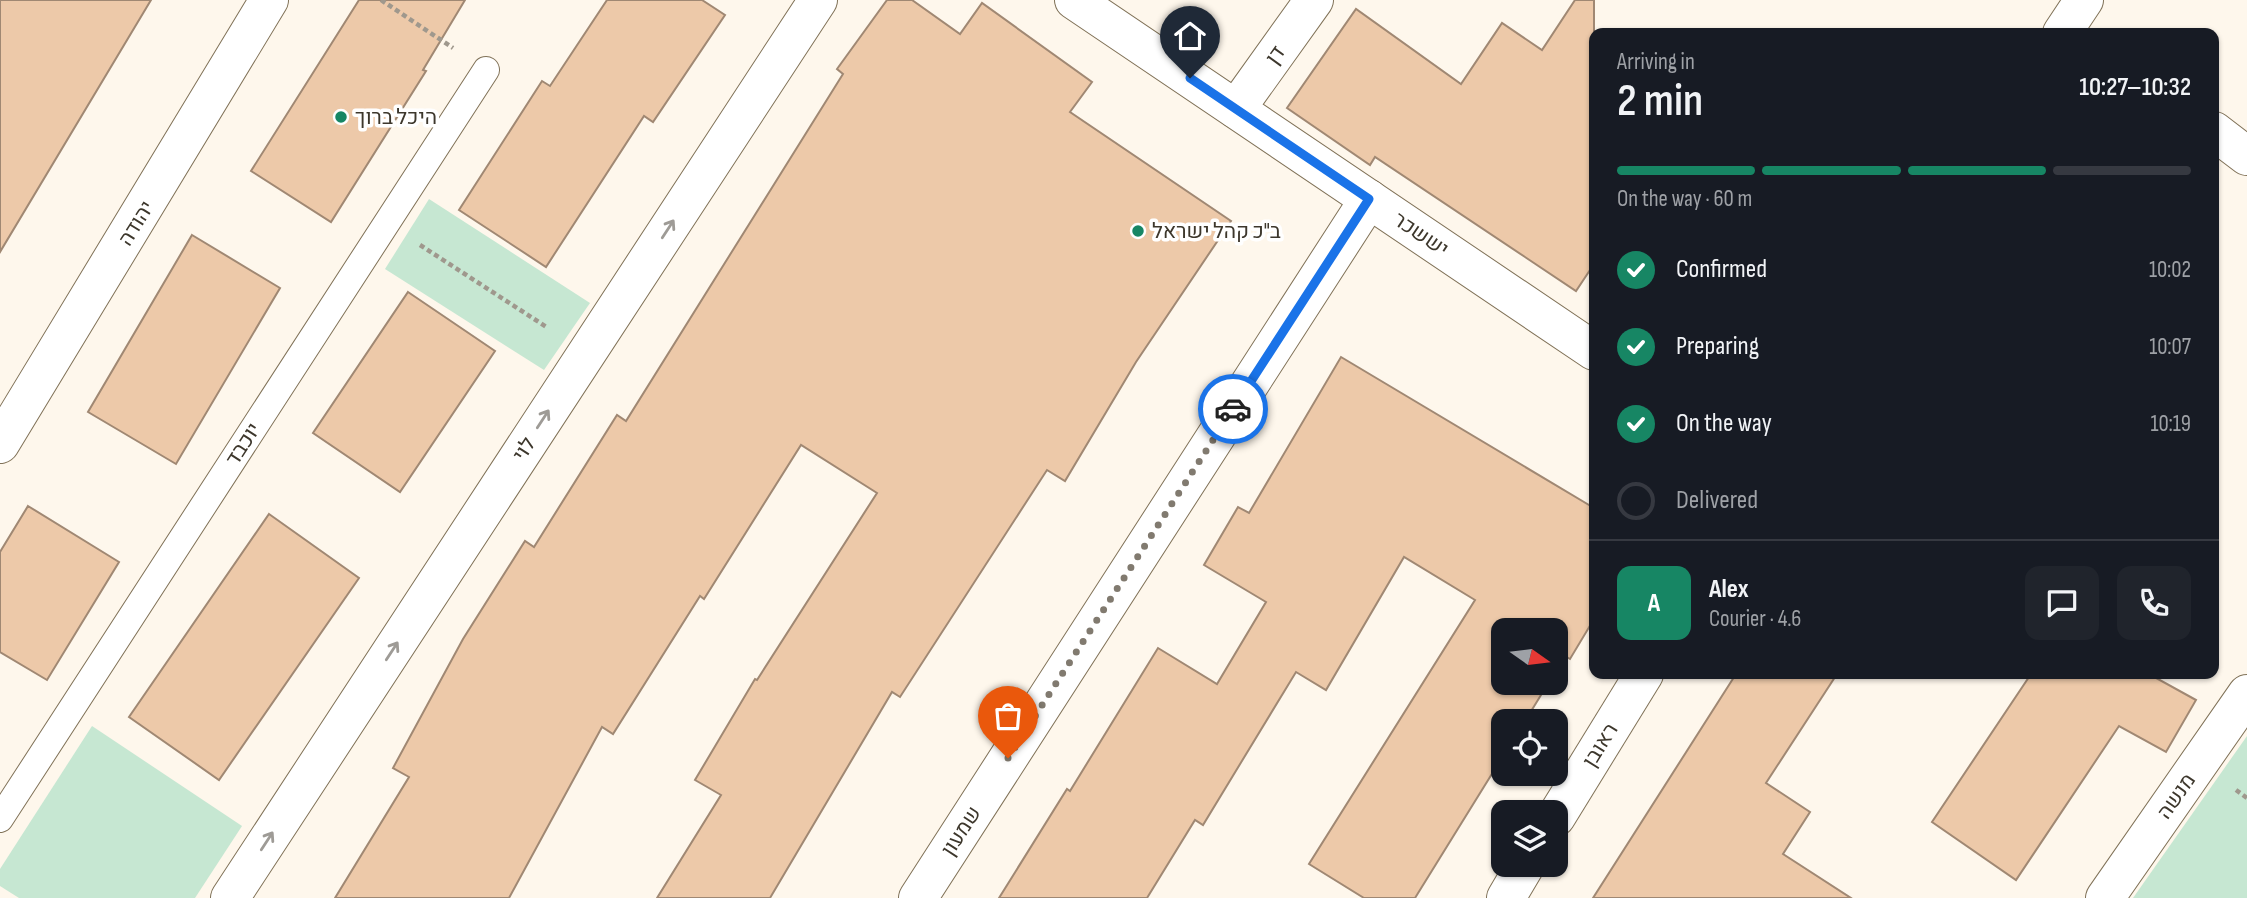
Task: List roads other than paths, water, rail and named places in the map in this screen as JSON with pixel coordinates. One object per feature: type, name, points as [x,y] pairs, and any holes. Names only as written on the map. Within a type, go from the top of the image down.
[{"type":"street","name":"יהודה","points":[[0,444],[269,0]]},
{"type":"street","name":"לוי","points":[[230,898],[818,0]]},
{"type":"street","name":"יששכר","points":[[1074,0],[1589,348]]},
{"type":"street","name":"דן","points":[[1236,110],[1314,0]]},
{"type":"street","points":[[2219,135],[2247,156]]},
{"type":"street","name":"שמעון","points":[[918,898],[1369,199]]},
{"type":"street","name":"ראובן","points":[[1566,800],[1641,679]]},
{"type":"street","name":"מנשה","points":[[2105,898],[2247,694]]},
{"type":"street","points":[[1506,898],[1518,877]]},
{"type":"lane","name":"יוכבד","points":[[0,819],[486,70]]},
{"type":"place","name":"היכל ברוך","points":[[341,117]]},
{"type":"place","name":"ב\"כ קהל ישראל","points":[[1138,231]]}]
